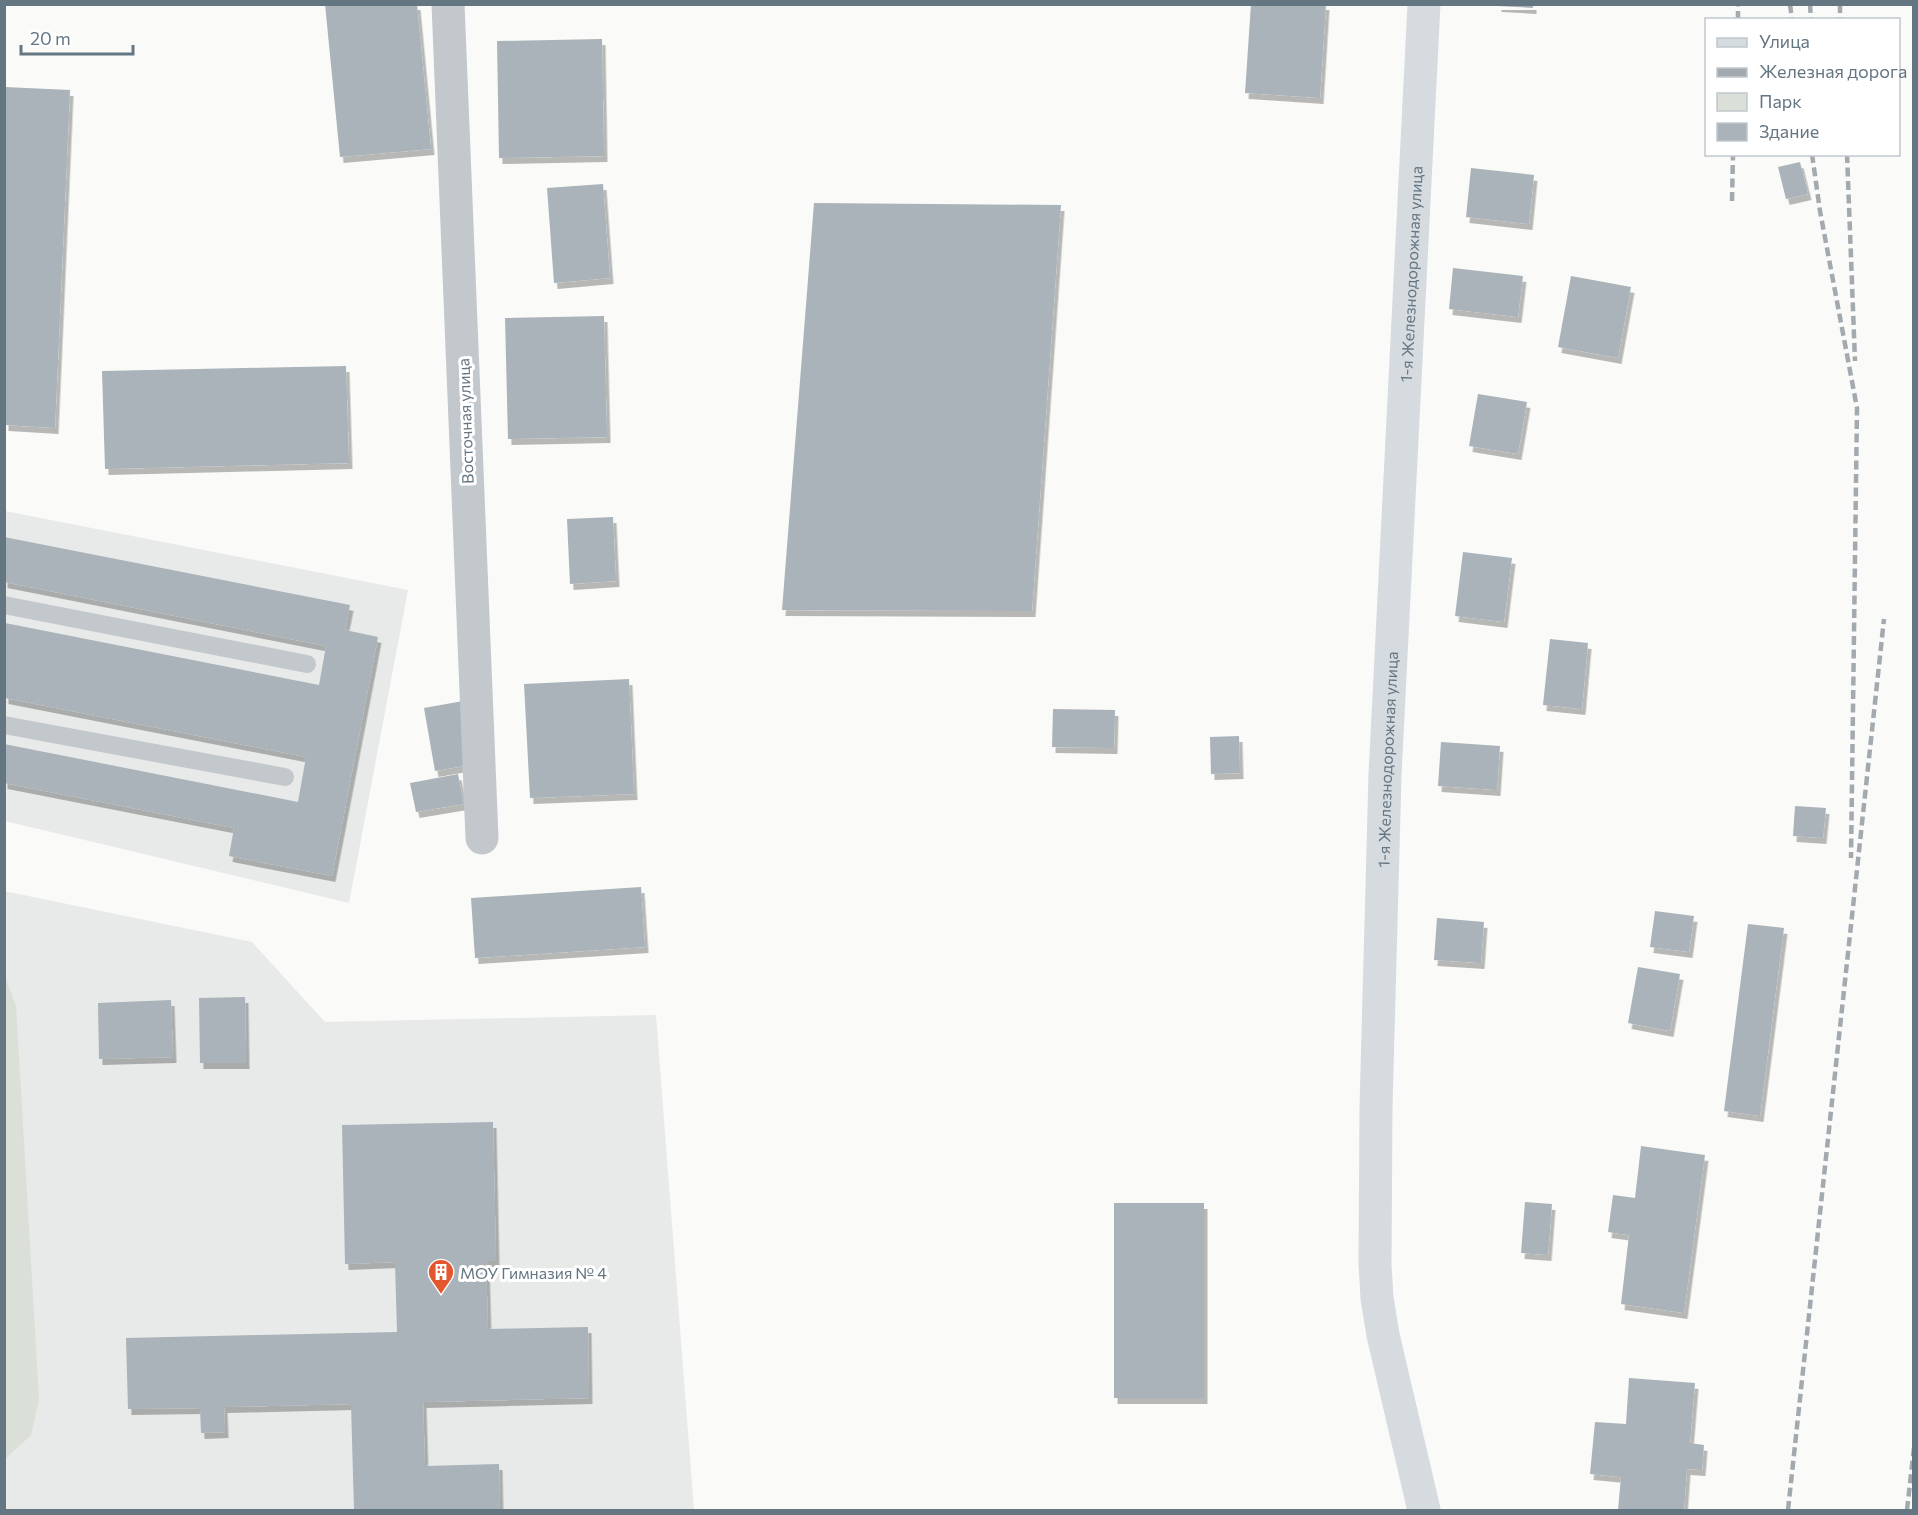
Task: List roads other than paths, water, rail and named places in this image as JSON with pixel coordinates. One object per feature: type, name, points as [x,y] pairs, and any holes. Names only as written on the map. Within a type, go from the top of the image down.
[{"type":"main road","name":"1-я Железнодорожная улица","points":[[1424,4],[1385,775],[1376,1107],[1375,1264],[1377,1298],[1383,1335],[1424,1510]]},
{"type":"street","name":"Восточная улица","points":[[448,4],[482,838]]},
{"type":"lane","points":[[4,605],[307,664]]},
{"type":"lane","points":[[4,725],[285,777]]},
{"type":"railway","points":[[1738,4],[1738,18]]},
{"type":"railway","points":[[1790,4],[1792,18]]},
{"type":"railway","points":[[1810,4],[1811,18]]},
{"type":"railway","points":[[1840,4],[1840,18]]},
{"type":"railway","points":[[1732,201],[1733,156]]},
{"type":"railway","points":[[1812,156],[1820,211],[1857,408],[1851,858]]},
{"type":"railway","points":[[1847,156],[1855,361]]},
{"type":"railway","points":[[1788,1510],[1884,619]]},
{"type":"railway","points":[[1907,1510],[1914,1448]]},
{"type":"place","name":"МОУ Гимназия № 4","points":[[441,1295]]}]
